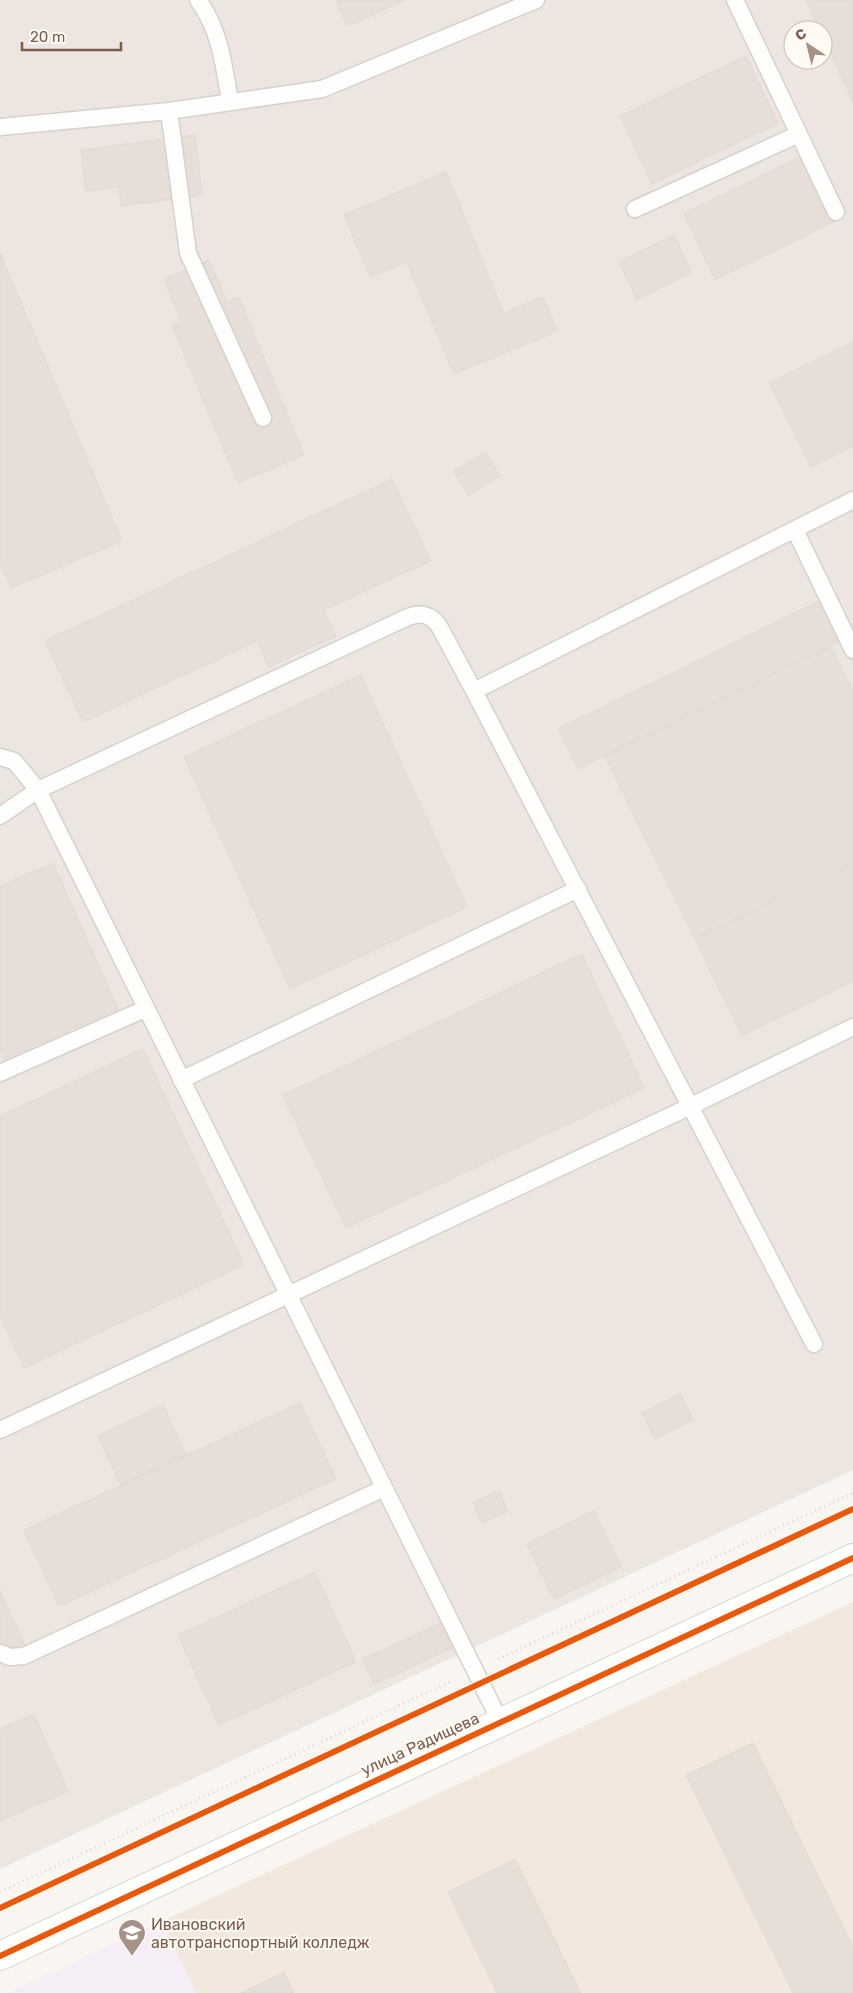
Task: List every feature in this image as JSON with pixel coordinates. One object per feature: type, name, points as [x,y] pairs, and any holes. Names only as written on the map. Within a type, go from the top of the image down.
[{"type":"street","name":"улица Радищева","points":[[0,1956],[500,1721],[853,1558]]},
{"type":"lane","points":[[198,0],[208,13],[220,44],[230,102]]},
{"type":"lane","points":[[0,126],[169,111],[322,89],[536,0]]},
{"type":"lane","points":[[735,0],[836,212]]},
{"type":"lane","points":[[169,111],[188,253],[263,418]]},
{"type":"lane","points":[[635,209],[799,134]]},
{"type":"lane","points":[[474,691],[853,500]]},
{"type":"lane","points":[[794,530],[853,650]]},
{"type":"lane","points":[[0,816],[38,790],[414,614],[427,615],[438,624],[474,691],[814,1344]]},
{"type":"lane","points":[[0,757],[14,761],[38,790],[145,1009],[500,1721]]},
{"type":"lane","points":[[181,1080],[578,889]]},
{"type":"lane","points":[[0,1073],[145,1009]]},
{"type":"lane","points":[[0,1430],[691,1106],[853,1027]]},
{"type":"lane","points":[[0,1653],[10,1657],[24,1656],[384,1488]]},
{"type":"path","points":[[0,1892],[853,1493]]},
{"type":"shaded area","points":[[0,0],[853,0],[853,1470],[0,1869]]},
{"type":"shaded area","points":[[853,1602],[853,1993],[196,1993],[162,1921]]},
{"type":"shaded area","name":"Ивановский автотранспортный колледж","points":[[162,1921],[196,1993],[7,1993]]},
{"type":"building","points":[[336,0],[406,0],[347,26]]},
{"type":"building","points":[[806,0],[853,0],[853,102],[833,58],[833,20],[815,20]]},
{"type":"building","points":[[746,56],[778,123],[652,184],[620,116]]},
{"type":"building","points":[[195,135],[202,195],[121,206],[119,187],[86,191],[81,150]]},
{"type":"building","points":[[804,155],[836,221],[715,280],[684,214]]},
{"type":"building","points":[[446,172],[504,313],[543,297],[557,331],[454,374],[407,262],[370,277],[344,215]]},
{"type":"building","points":[[674,235],[692,273],[637,299],[619,262]]},
{"type":"building","points":[[0,253],[122,541],[11,588],[0,562]]},
{"type":"building","points":[[209,260],[227,302],[239,297],[304,455],[238,483],[172,325],[181,321],[164,279]]},
{"type":"building","points":[[853,342],[853,446],[811,467],[770,383]]},
{"type":"building","points":[[486,452],[500,476],[468,495],[454,471]]},
{"type":"building","points":[[392,479],[431,561],[323,610],[336,636],[269,667],[257,641],[83,722],[45,641]]},
{"type":"building","points":[[827,597],[847,638],[578,769],[558,729]]},
{"type":"building","points":[[831,646],[853,691],[853,862],[695,939],[605,756]]},
{"type":"building","points":[[361,675],[467,907],[290,989],[184,757]]},
{"type":"building","points":[[853,862],[853,981],[742,1036],[695,939]]},
{"type":"building","points":[[53,863],[118,1009],[4,1059],[0,1050],[0,886]]},
{"type":"building","points":[[582,954],[644,1088],[346,1228],[283,1095]]},
{"type":"building","points":[[143,1049],[244,1265],[24,1368],[0,1316],[0,1116]]},
{"type":"building","points":[[680,1394],[693,1420],[655,1439],[642,1413]]},
{"type":"building","points":[[300,1403],[336,1479],[59,1606],[24,1530]]},
{"type":"building","points":[[163,1405],[186,1455],[121,1485],[98,1436]]},
{"type":"building","points":[[499,1491],[508,1511],[482,1523],[473,1503]]},
{"type":"building","points":[[594,1511],[621,1567],[554,1599],[527,1544]]},
{"type":"building","points":[[315,1572],[356,1662],[219,1725],[178,1635]]},
{"type":"building","points":[[0,1591],[26,1647],[0,1660]]},
{"type":"building","points":[[441,1623],[452,1648],[374,1684],[363,1659]]},
{"type":"building","points":[[34,1714],[68,1791],[0,1821],[0,1729]]},
{"type":"building","points":[[753,1743],[853,1947],[853,1993],[793,1993],[686,1775]]},
{"type":"building","points":[[515,1859],[581,1993],[497,1993],[448,1892]]},
{"type":"building","points":[[284,1972],[294,1993],[241,1993]]},
{"type":"cycle path","points":[[0,1908],[853,1509]]},
{"type":"cycle path","points":[[0,1956],[853,1558]]},
{"type":"place","name":"Ивановский автотранспортный колледж","points":[[132,1957]]}]
